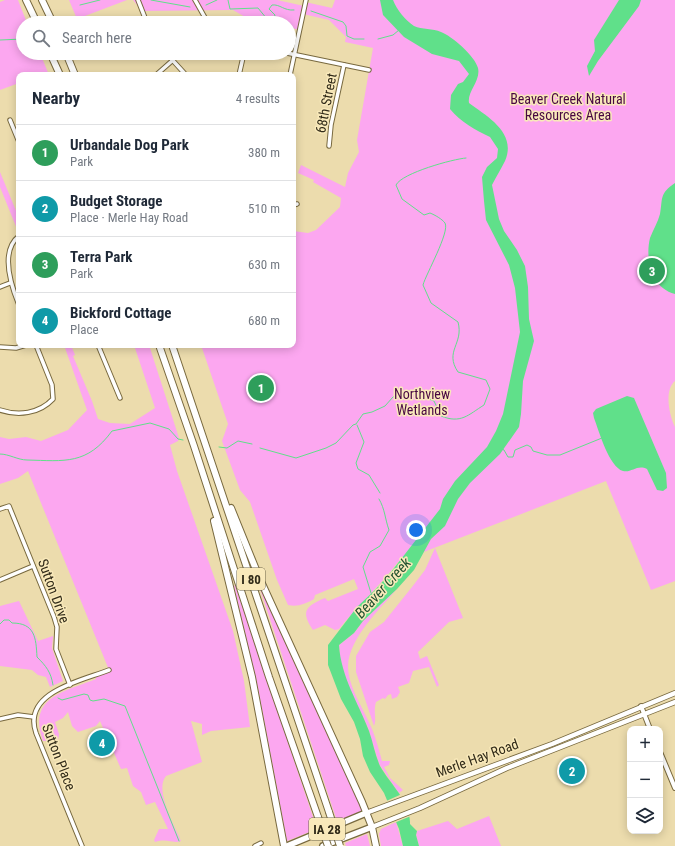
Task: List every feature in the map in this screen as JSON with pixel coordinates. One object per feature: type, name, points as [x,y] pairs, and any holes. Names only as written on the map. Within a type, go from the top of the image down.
[{"type":"highway","points":[[26,0],[34,16]]},
{"type":"highway","points":[[42,0],[49,16]]},
{"type":"highway","points":[[53,60],[59,72]]},
{"type":"highway","points":[[69,60],[74,72]]},
{"type":"highway","name":"I 80","points":[[160,348],[212,501],[269,677],[328,846]]},
{"type":"highway","name":"I 80","points":[[173,348],[340,846]]},
{"type":"highway","points":[[207,449],[259,577],[372,827],[376,846]]},
{"type":"highway","points":[[212,501],[214,518],[252,677],[284,846]]},
{"type":"main road","name":"Merle Hay Road","points":[[287,846],[414,794],[542,748],[675,692]]},
{"type":"main road","name":"Merle Hay Road","points":[[323,846],[387,822],[507,768],[675,702]]},
{"type":"street","points":[[138,0],[144,16]]},
{"type":"street","points":[[195,0],[204,16]]},
{"type":"street","points":[[296,45],[306,0]]},
{"type":"street","points":[[296,54],[369,70]]},
{"type":"street","points":[[159,72],[172,60],[183,72]]},
{"type":"street","points":[[240,72],[242,60]]},
{"type":"street","points":[[291,72],[293,60]]},
{"type":"street","name":"68th Street","points":[[329,146],[331,125],[344,65]]},
{"type":"street","points":[[10,120],[16,135]]},
{"type":"street","points":[[16,238],[6,249],[3,259],[5,271],[16,298]]},
{"type":"street","points":[[0,287],[10,283]]},
{"type":"street","points":[[0,347],[16,347]]},
{"type":"street","points":[[0,410],[12,413],[24,413],[44,406],[53,399],[52,385],[37,348]]},
{"type":"street","points":[[99,348],[120,398]]},
{"type":"street","name":"Sutton Drive","points":[[0,509],[9,506],[56,622],[56,649],[70,685]]},
{"type":"street","points":[[0,580],[33,566]]},
{"type":"street","name":"Sutton Place","points":[[82,846],[36,733],[34,717],[37,707],[45,697],[70,685],[109,670]]},
{"type":"street","points":[[641,706],[649,726]]},
{"type":"street","points":[[0,719],[18,715],[34,717]]},
{"type":"street","points":[[663,759],[675,788]]},
{"type":"street","points":[[255,846],[261,844]]},
{"type":"green space","points":[[5,0],[18,0],[24,16],[16,16],[16,60],[43,60],[48,72],[16,72],[16,84],[0,90],[0,2]]},
{"type":"green space","points":[[69,0],[127,0],[85,16],[76,16]]},
{"type":"green space","points":[[133,0],[277,0],[304,6],[305,2],[332,8],[335,0],[675,0],[675,381],[670,390],[669,410],[675,427],[675,581],[651,590],[606,481],[398,562],[339,629],[335,630],[325,625],[313,630],[307,618],[307,610],[313,604],[325,598],[328,601],[358,589],[354,579],[315,595],[314,599],[304,604],[295,606],[288,605],[277,580],[250,502],[240,490],[222,441],[228,424],[202,348],[296,348],[296,231],[308,233],[316,230],[340,207],[341,198],[313,182],[314,180],[298,173],[301,165],[345,187],[348,173],[359,152],[357,140],[373,48],[345,42],[346,37],[329,20],[303,14],[299,30],[296,29],[296,16],[244,16],[233,10],[142,11]]},
{"type":"green space","points":[[0,172],[16,211],[16,227],[0,187]]},
{"type":"green space","points":[[65,348],[72,348],[75,355],[73,356],[98,419],[110,423],[130,424],[155,408],[135,348],[150,348],[179,438],[178,441],[170,445],[177,471],[233,631],[244,681],[250,727],[211,731],[202,735],[202,724],[191,721],[202,762],[166,776],[163,782],[162,790],[164,799],[170,818],[181,841],[178,842],[155,842],[154,840],[159,829],[168,829],[155,802],[146,805],[141,792],[133,786],[127,768],[121,769],[100,721],[96,726],[78,732],[72,726],[68,712],[63,718],[55,722],[59,734],[58,740],[43,741],[39,726],[40,715],[44,705],[52,698],[72,688],[96,679],[95,675],[109,670],[28,471],[18,478],[0,484],[0,437],[9,439],[26,437],[41,441],[68,430],[87,410]]},
{"type":"green space","points":[[435,548],[463,618],[449,622],[418,652],[420,659],[427,656],[439,685],[437,687],[429,667],[413,671],[409,683],[398,687],[400,692],[397,697],[392,699],[391,694],[385,699],[383,698],[376,702],[374,726],[356,672],[356,656],[370,632],[384,622],[425,570]]},
{"type":"green space","points":[[257,580],[348,779],[363,811],[337,821]]},
{"type":"green space","points":[[235,585],[317,829],[287,841],[258,688]]},
{"type":"green space","points":[[397,589],[366,624],[359,635],[350,655],[348,666],[353,690],[372,729],[382,761],[390,761],[389,765],[384,767],[390,778],[403,790],[399,793],[379,764],[368,728],[347,683],[340,659],[339,645],[354,633],[363,621]]},
{"type":"green space","points":[[19,601],[38,641],[53,636],[52,648],[63,681],[50,687],[46,677],[38,675],[32,670],[0,666],[0,606]]},
{"type":"green space","points":[[489,816],[501,846],[419,846],[416,835],[417,831],[448,821],[457,829]]},
{"type":"green space","points":[[396,822],[403,846],[381,846],[379,834],[381,829]]},
{"type":"green space","points":[[367,834],[370,846],[346,846],[345,843]]},
{"type":"water","name":"Beaver Creek","points":[[380,0],[393,0],[407,21],[414,26],[446,34],[468,52],[476,63],[478,68],[478,77],[470,94],[469,103],[499,127],[507,142],[508,151],[505,161],[492,185],[499,219],[504,231],[517,250],[525,266],[528,287],[529,319],[534,341],[523,381],[519,427],[500,454],[470,483],[458,499],[445,526],[431,539],[414,570],[397,589],[363,621],[354,633],[339,645],[340,657],[346,679],[365,720],[378,762],[404,801],[410,824],[417,831],[416,835],[419,846],[403,846],[399,829],[384,793],[370,772],[363,756],[360,739],[354,722],[341,699],[328,665],[328,645],[357,607],[391,572],[440,509],[443,499],[455,481],[487,447],[503,414],[520,332],[515,288],[509,265],[486,220],[482,177],[487,167],[497,158],[498,149],[490,137],[468,125],[450,109],[451,95],[458,84],[463,82],[469,74],[459,61],[432,54],[404,37],[383,15]]},
{"type":"water","points":[[619,0],[641,0],[639,6],[598,61],[589,76],[587,66],[595,51],[594,40]]},
{"type":"water","points":[[675,183],[675,294],[660,286],[655,279],[649,263],[648,254],[650,238],[660,214],[664,193]]},
{"type":"water","points":[[627,396],[634,398],[666,473],[667,488],[663,491],[657,490],[647,469],[640,467],[629,471],[623,471],[613,463],[594,418],[593,413],[596,409]]},
{"type":"pier","points":[[402,794],[411,816],[394,823],[384,802]]},
{"type":"waterway","points":[[80,5],[100,0]]},
{"type":"waterway","points":[[151,0],[190,7]]},
{"type":"waterway","points":[[206,5],[217,0]]},
{"type":"waterway","points":[[228,0],[230,9],[258,8],[265,16]]},
{"type":"waterway","points":[[275,16],[269,9],[272,5],[287,10],[294,10]]},
{"type":"waterway","points":[[311,11],[343,22],[346,26],[347,36],[354,39],[364,39]]},
{"type":"waterway","points":[[378,39],[393,35],[399,30]]},
{"type":"waterway","points":[[0,40],[16,39]]},
{"type":"waterway","points":[[260,448],[296,458],[326,448],[336,443],[353,425],[356,424],[363,414],[385,406],[393,397],[409,391],[434,401],[441,416],[448,418],[459,419],[469,415],[484,405],[490,389],[486,380],[458,372],[454,365],[453,353],[459,336],[458,322],[431,303],[423,285],[441,244],[446,228],[445,223],[430,213],[424,215],[402,199],[396,185],[400,180],[417,171],[450,161],[466,158]]},
{"type":"waterway","points":[[0,454],[27,460],[53,461],[74,459],[94,450],[112,431],[150,423],[169,429],[178,439],[183,440]]},
{"type":"waterway","points":[[357,425],[364,442],[356,463],[358,469],[369,475],[380,493]]},
{"type":"waterway","points":[[502,449],[508,457],[513,457],[515,450],[527,445],[531,447],[533,451],[547,455],[560,455],[602,438]]},
{"type":"waterway","points":[[219,447],[227,448],[238,441],[252,444]]},
{"type":"waterway","name":"Beaver Creek","points":[[371,593],[363,567],[370,552],[380,546],[389,530],[383,507],[379,499]]},
{"type":"waterway","points":[[0,624],[4,620],[9,620],[12,623],[20,624],[30,629],[35,638],[37,657],[48,670],[53,685]]},
{"type":"waterway","points":[[58,698],[62,700],[84,694],[88,695],[90,700],[93,701],[104,699],[125,706],[179,841]]},
{"type":"place","name":"Terra Park","points":[[652,271]]},
{"type":"place","name":"Urbandale Dog Park","points":[[261,388]]},
{"type":"place","name":"Bickford Cottage","points":[[102,743]]},
{"type":"place","name":"Budget Storage","points":[[572,771]]},
{"type":"park label","name":"Beaver Creek Natural Resources Area","points":[[568,108]]},
{"type":"park label","name":"Northview Wetlands","points":[[422,402]]}]
